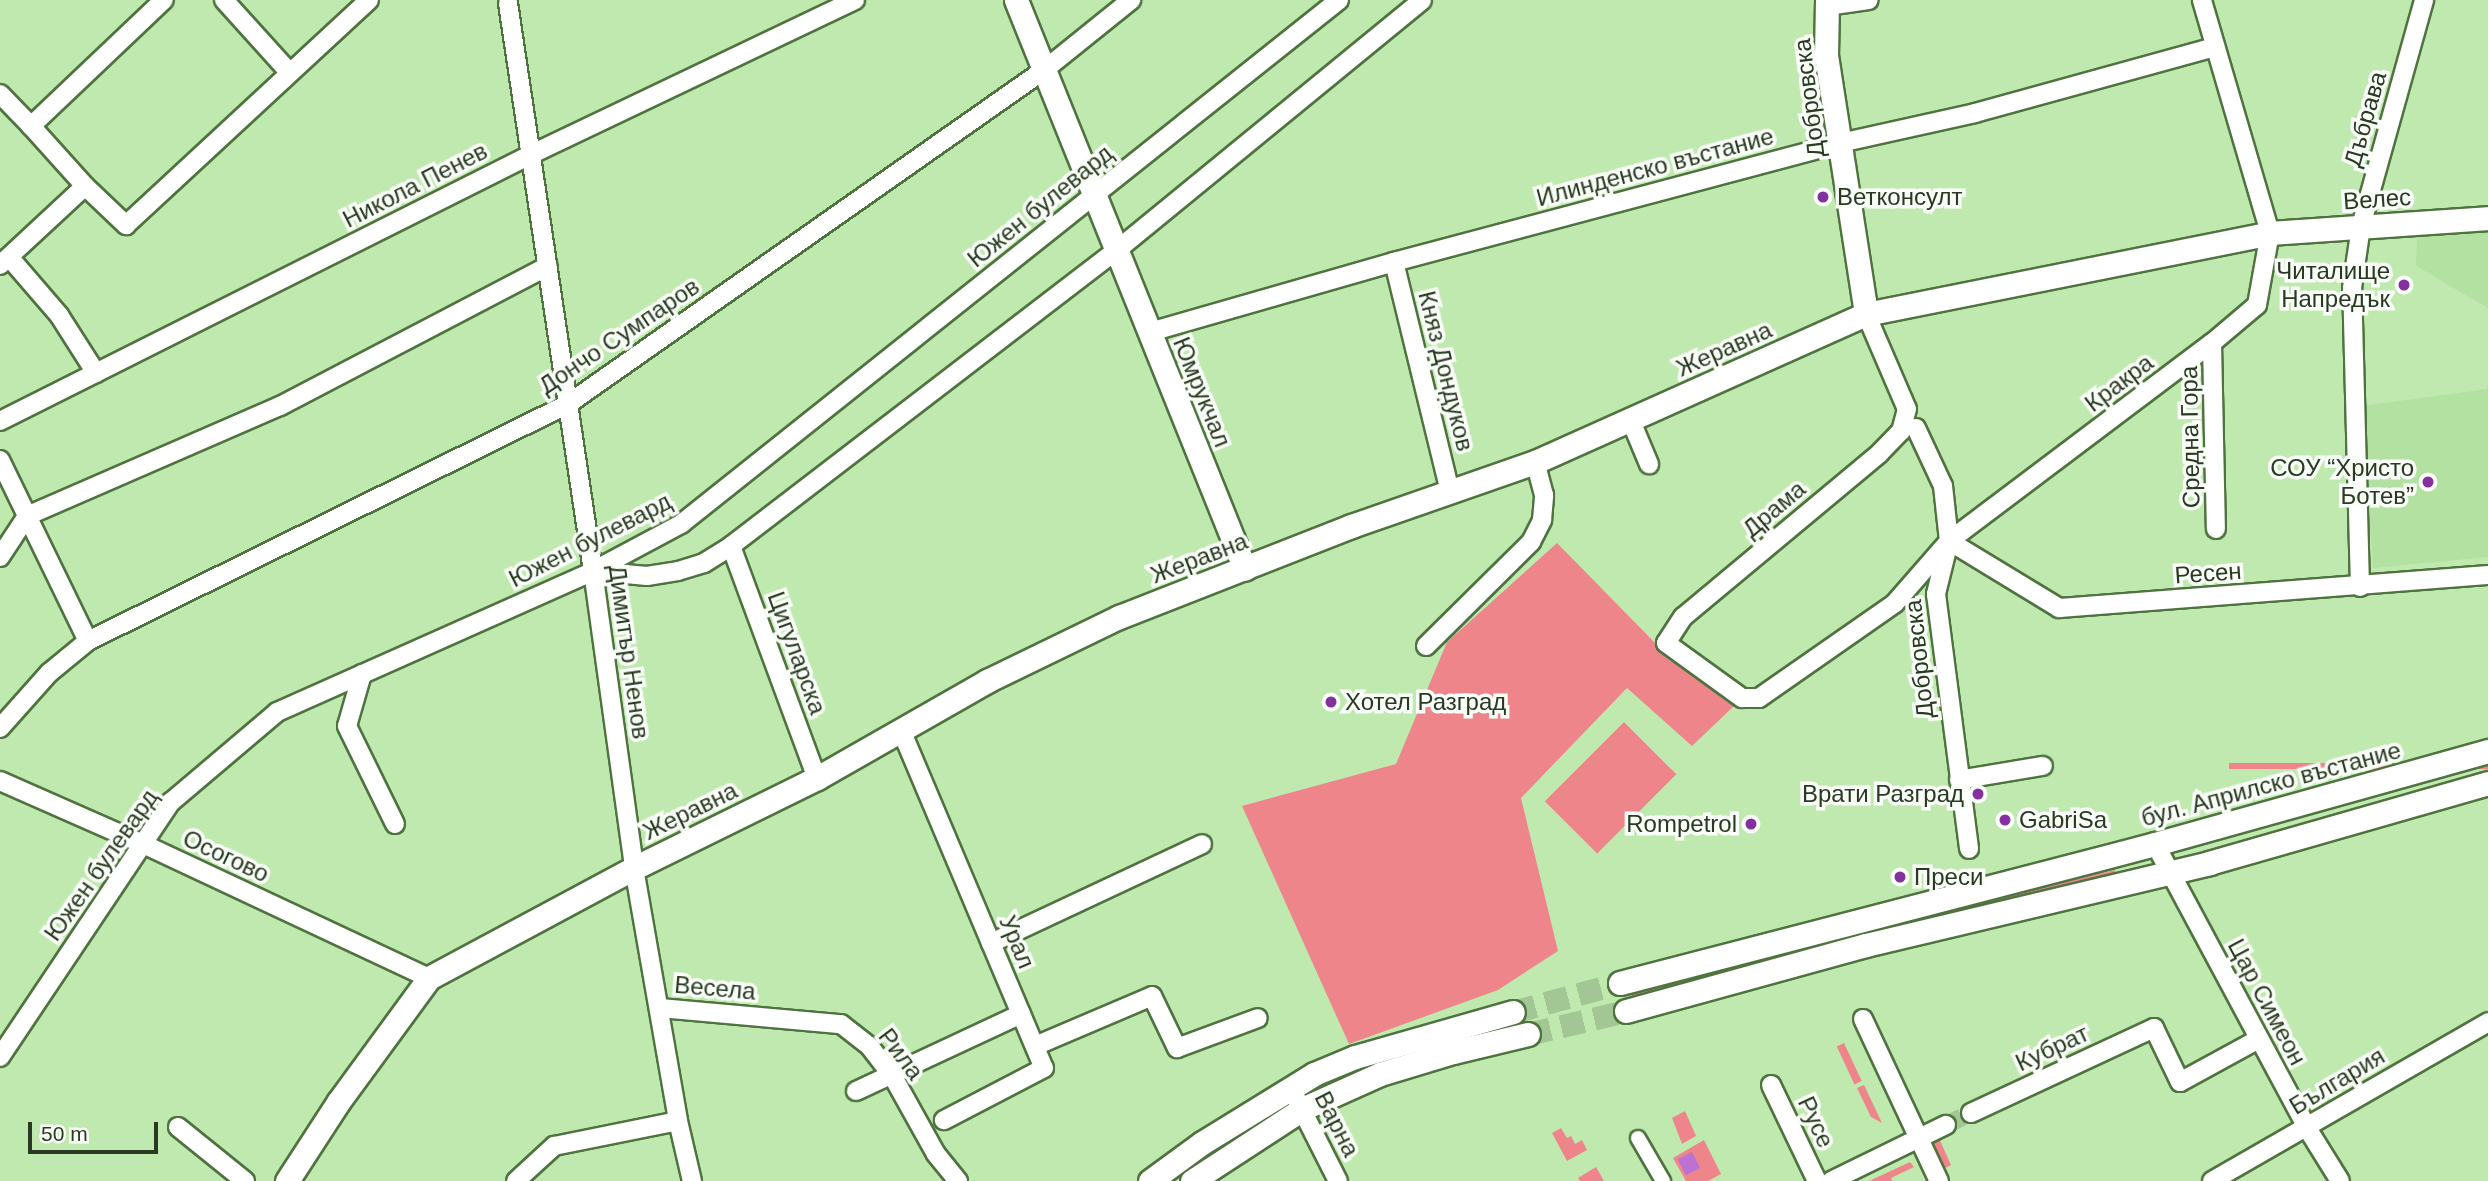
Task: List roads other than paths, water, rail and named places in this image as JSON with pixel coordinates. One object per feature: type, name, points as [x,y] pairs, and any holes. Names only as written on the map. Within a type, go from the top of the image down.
[{"type":"street","points":[[31,126],[164,0]]},
{"type":"street","points":[[224,0],[290,73]]},
{"type":"street","points":[[0,94],[85,186],[126,225],[369,0]]},
{"type":"street","name":"Никола Пенев","points":[[0,421],[532,154],[855,0]]},
{"type":"street","points":[[1016,0],[1096,199]]},
{"type":"street","name":"Дончо Сумпаров","points":[[0,728],[49,673],[88,641],[568,404],[1044,70],[1131,0]]},
{"type":"street","name":"Южен булевард","points":[[0,1057],[172,802],[277,712],[593,571],[681,524],[1096,199],[1339,0]]},
{"type":"street","points":[[593,571],[648,576],[678,571],[704,563],[731,546],[1422,0]]},
{"type":"street","points":[[1827,3],[1869,0]]},
{"type":"street","points":[[2202,0],[2270,233]]},
{"type":"street","name":"Дъбрава","points":[[2360,587],[2352,288],[2361,226],[2424,0]]},
{"type":"street","name":"Димитър Ненов","points":[[508,1],[593,571],[634,869],[678,1121],[692,1181]]},
{"type":"street","name":"Добровска","points":[[1827,3],[1826,55],[1866,314]]},
{"type":"street","name":"Илинденско въстание","points":[[1150,332],[1394,262],[1840,143],[1975,113],[2216,47]]},
{"type":"street","points":[[85,186],[4,261],[60,315],[96,373]]},
{"type":"street","name":"Юмрукчал","points":[[1096,199],[1245,569]]},
{"type":"street","name":"Велес","points":[[2270,233],[2488,218]]},
{"type":"street","name":"Жеравна","points":[[287,1181],[339,1101],[429,978],[634,869],[817,778],[987,681],[1119,617],[1351,526],[1535,462],[1866,314],[2270,233]]},
{"type":"street","name":"Кракра","points":[[1666,643],[1742,698],[1759,698],[1895,603],[1949,541],[2212,343],[2257,305],[2270,233]]},
{"type":"street","name":"Княз Дондуков","points":[[1394,262],[1450,492]]},
{"type":"street","points":[[0,556],[27,516],[280,406],[548,266]]},
{"type":"street","name":"Драма","points":[[1666,643],[1684,617],[1880,453],[1901,431],[1907,409],[1866,314]]},
{"type":"street","name":"Средна Гора","points":[[2212,343],[2216,529]]},
{"type":"street","points":[[1631,421],[1648,464]]},
{"type":"street","name":"Добровска","points":[[1916,428],[1943,486],[1949,541],[1936,594],[1969,849]]},
{"type":"street","points":[[0,460],[88,641]]},
{"type":"street","points":[[1426,646],[1531,542],[1542,520],[1544,495],[1535,462]]},
{"type":"street","name":"Ресен","points":[[1949,541],[2059,608],[2360,587],[2488,575]]},
{"type":"street","name":"Цигуларска","points":[[731,546],[817,778]]},
{"type":"street","points":[[362,674],[347,726],[395,824]]},
{"type":"street","name":"Урал","points":[[901,730],[1044,1068],[944,1120]]},
{"type":"street","name":"бул. Априлско въстание","points":[[1620,983],[2155,844],[2488,751]]},
{"type":"street","points":[[1959,780],[2043,766]]},
{"type":"street","name":"Осогово","points":[[0,781],[143,844],[429,978]]},
{"type":"street","points":[[1626,1011],[1866,945],[2171,873],[2488,783]]},
{"type":"street","points":[[991,943],[1202,844]]},
{"type":"street","name":"Цар Симеон","points":[[2155,844],[2307,1128],[2340,1181]]},
{"type":"street","points":[[1035,1046],[1152,996],[1177,1048],[1258,1018]]},
{"type":"street","name":"Весела","points":[[660,1008],[766,1017]]},
{"type":"street","points":[[1192,1181],[1296,1099],[1314,1074],[1355,1057],[1513,1012]]},
{"type":"street","points":[[856,1091],[1021,1014]]},
{"type":"street","name":"Рила","points":[[766,1017],[841,1024],[870,1047],[892,1075],[936,1154],[958,1181]]},
{"type":"street","points":[[1863,1019],[1939,1181]]},
{"type":"street","name":"България","points":[[2212,1181],[2488,1023]]},
{"type":"street","name":"Кубрат","points":[[1971,1113],[2154,1028],[2180,1082],[2259,1039]]},
{"type":"street","points":[[1150,1181],[1202,1143],[1296,1099],[1453,1052],[1528,1034]]},
{"type":"street","name":"Русе","points":[[1771,1085],[1816,1181]]},
{"type":"street","name":"Варна","points":[[1296,1099],[1338,1181]]},
{"type":"street","points":[[516,1181],[554,1146],[678,1121]]},
{"type":"street","points":[[1831,1181],[1946,1125]]},
{"type":"street","points":[[177,1127],[245,1181]]},
{"type":"street","points":[[1638,1138],[1663,1181]]},
{"type":"tunnel","points":[[1513,1012],[1620,983]]},
{"type":"tunnel","points":[[1528,1034],[1626,1011]]},
{"type":"tunnel","points":[[1946,1125],[1971,1113]]},
{"type":"place","name":"Ветконсулт","points":[[1823,197]]},
{"type":"place","name":"Читалище Напредък","points":[[2404,285]]},
{"type":"place","name":"СОУ “Христо Ботев”","points":[[2428,482]]},
{"type":"place","name":"Хотел Разград","points":[[1331,702]]},
{"type":"place","name":"Врати Разград","points":[[1978,794]]},
{"type":"place","name":"GabriSa","points":[[2005,820]]},
{"type":"place","name":"Rompetrol","points":[[1751,824]]},
{"type":"place","name":"Преси","points":[[1900,877]]}]
